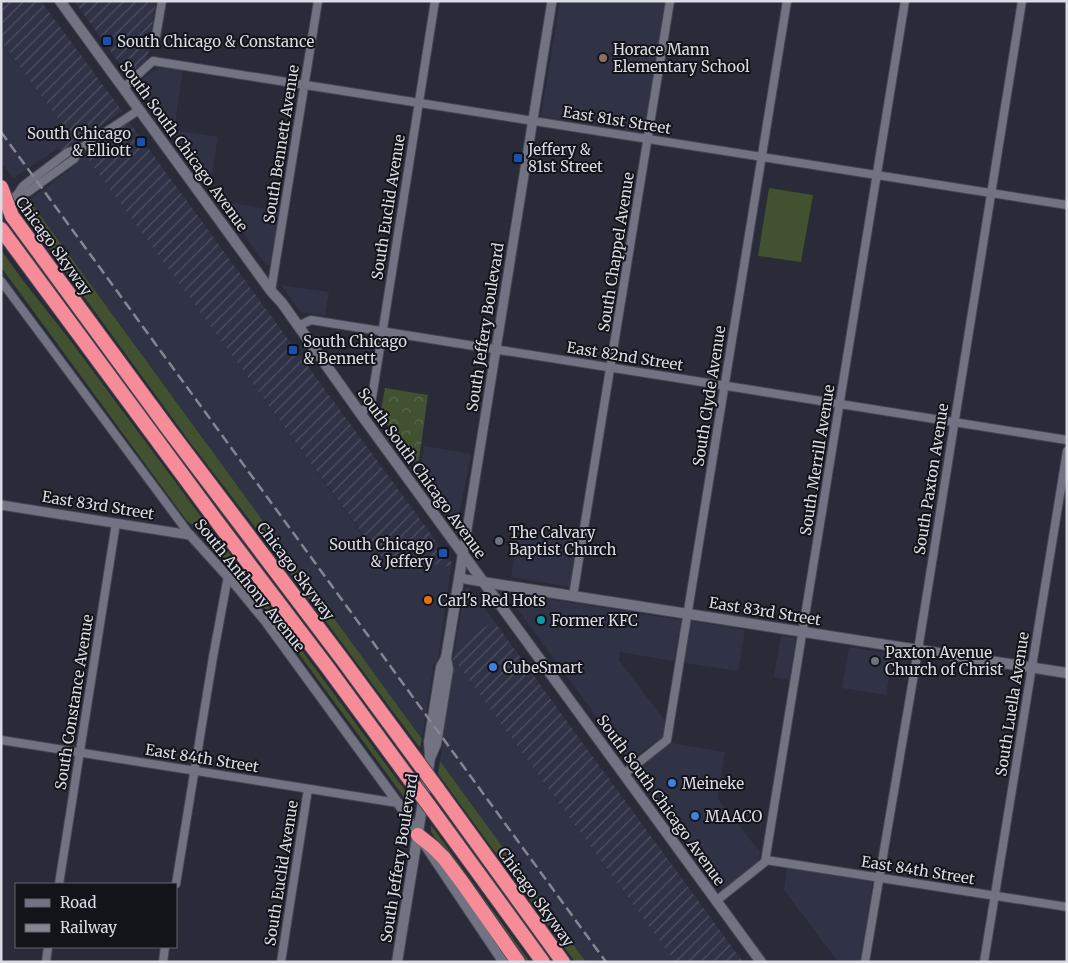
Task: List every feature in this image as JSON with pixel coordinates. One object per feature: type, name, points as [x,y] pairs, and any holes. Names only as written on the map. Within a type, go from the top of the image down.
[{"type":"highway","points":[[1,187],[7,212]]},
{"type":"highway","name":"Chicago Skyway","points":[[1,201],[7,212],[245,531],[342,659],[423,760],[437,788],[563,962]]},
{"type":"highway","name":"Chicago Skyway","points":[[1,229],[414,784],[543,962]]},
{"type":"highway","points":[[418,835],[444,858],[518,962]]},
{"type":"main road","name":"South South Chicago Avenue","points":[[60,1],[761,962]]},
{"type":"main road","name":"South Jeffery Boulevard","points":[[397,962],[418,835],[423,760],[436,744],[438,735],[448,669],[446,658],[463,554]]},
{"type":"main road","name":"East 83rd Street","points":[[483,582],[1067,673]]},
{"type":"street","points":[[156,42],[162,1]]},
{"type":"street","name":"South Bennett Avenue","points":[[271,291],[318,1]]},
{"type":"street","name":"South Euclid Avenue","points":[[360,413],[371,404],[435,1]]},
{"type":"street","name":"South Jeffery Boulevard","points":[[463,554],[552,1]]},
{"type":"street","name":"South Chappel Avenue","points":[[573,596],[670,1]]},
{"type":"street","name":"South Clyde Avenue","points":[[624,774],[667,740],[788,1]]},
{"type":"street","name":"South Merrill Avenue","points":[[766,860],[905,1]]},
{"type":"street","name":"South Paxton Avenue","points":[[865,962],[918,650],[1022,1]]},
{"type":"street","name":"East 81st Street","points":[[123,88],[154,61],[1067,204]]},
{"type":"street","points":[[7,212],[17,195],[28,192],[74,159],[81,148],[139,110]]},
{"type":"street","name":"South Anthony Avenue","points":[[1,281],[190,535],[228,576],[266,622],[398,803],[503,962]]},
{"type":"street","name":"East 82nd Street","points":[[298,326],[311,320],[1067,440]]},
{"type":"street","name":"South Luella Avenue","points":[[984,962],[1067,451]]},
{"type":"street","name":"East 83rd Street","points":[[1,505],[190,535]]},
{"type":"street","name":"South Constance Avenue","points":[[59,883],[116,523]]},
{"type":"street","points":[[176,883],[228,576]]},
{"type":"street","name":"East 83rd Street","points":[[460,578],[483,582]]},
{"type":"street","name":"East 84th Street","points":[[1,740],[398,803]]},
{"type":"street","name":"South Euclid Avenue","points":[[281,962],[308,789]]},
{"type":"street","points":[[716,901],[766,860]]},
{"type":"street","name":"East 84th Street","points":[[766,860],[1067,907]]},
{"type":"street","points":[[46,962],[48,948]]},
{"type":"street","points":[[163,962],[165,948]]},
{"type":"shaded area","points":[[1,1],[41,1],[122,111],[63,153],[59,148],[73,139],[1,41]]},
{"type":"shaded area","points":[[74,1],[156,1],[147,60],[128,75]]},
{"type":"shaded area","name":"Horace Mann Elementary School","points":[[560,1],[665,1],[644,132],[541,116]]},
{"type":"shaded area","points":[[1,41],[73,139],[13,178],[1,162]]},
{"type":"shaded area","points":[[161,65],[183,69],[174,130],[218,137],[210,186],[135,84]]},
{"type":"shaded area","points":[[129,122],[452,563],[451,567],[379,556],[87,158],[73,167],[71,164]]},
{"type":"shaded area","points":[[87,157],[378,556],[451,567],[437,666],[434,662],[422,739],[29,200]]},
{"type":"shaded area","points":[[220,201],[279,211],[271,263],[269,265],[266,265]]},
{"type":"shaded area","points":[[281,285],[329,292],[325,316],[301,312]]},
{"type":"shaded area","points":[[424,446],[471,454],[457,525],[419,475]]},
{"type":"shaded area","points":[[519,528],[577,537],[570,587],[511,577]]},
{"type":"shaded area","points":[[468,587],[494,621],[455,648],[465,589]]},
{"type":"shaded area","points":[[516,594],[681,620],[674,661],[620,652],[619,660],[665,721],[663,737],[629,761],[513,603],[512,596]]},
{"type":"shaded area","points":[[494,621],[743,962],[675,962],[456,662],[452,685],[449,681],[455,648]]},
{"type":"shaded area","points":[[691,621],[745,630],[738,671],[684,663]]},
{"type":"shaded area","points":[[781,636],[796,638],[789,680],[774,677]]},
{"type":"shaded area","points":[[849,647],[893,654],[886,695],[842,688]]},
{"type":"shaded area","points":[[455,661],[675,962],[586,962],[440,761]]},
{"type":"shaded area","points":[[672,742],[725,752],[718,799],[760,852],[758,863],[722,890],[634,769]]},
{"type":"shaded area","points":[[787,868],[873,882],[860,962],[838,962],[784,890]]},
{"type":"green space","points":[[769,188],[813,195],[801,262],[758,256]]},
{"type":"green space","points":[[29,200],[422,739],[420,748],[189,441],[63,268],[20,207]]},
{"type":"green space","points":[[1,250],[211,530],[195,527],[187,521],[1,267]]},
{"type":"green space","points":[[385,388],[428,395],[419,460],[415,462],[380,415]]},
{"type":"green space","points":[[223,545],[410,797],[410,800],[406,800],[269,613],[212,550],[214,546]]},
{"type":"green space","points":[[440,761],[586,962],[575,962],[439,775]]},
{"type":"green space","points":[[431,825],[530,962],[524,962],[431,832]]},
{"type":"railway","points":[[1,132],[606,962]]},
{"type":"place","name":"South Chicago & Constance","points":[[107,41]]},
{"type":"place","name":"Horace Mann Elementary School","points":[[603,58]]},
{"type":"place","name":"South Chicago & Elliott","points":[[141,142]]},
{"type":"place","name":"Jeffery & 81st Street","points":[[518,158]]},
{"type":"place","name":"South Chicago & Bennett","points":[[293,350]]},
{"type":"place","name":"The Calvary Baptist Church","points":[[499,541]]},
{"type":"place","name":"South Chicago & Jeffery","points":[[443,553]]},
{"type":"place","name":"Carl's Red Hots","points":[[428,600]]},
{"type":"place","name":"Former KFC","points":[[541,620]]},
{"type":"place","name":"Paxton Avenue Church of Christ","points":[[875,661]]},
{"type":"place","name":"CubeSmart","points":[[493,667]]},
{"type":"place","name":"Meineke","points":[[672,783]]},
{"type":"place","name":"MAACO","points":[[695,816]]}]
